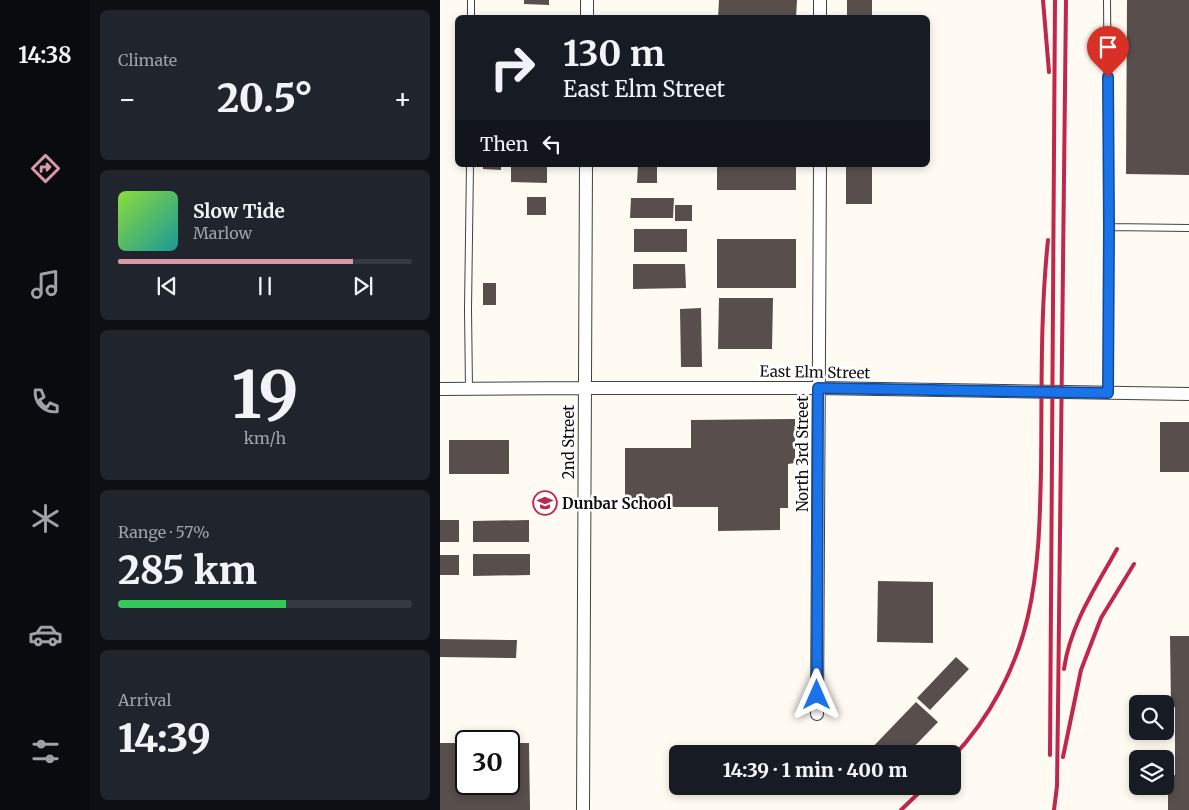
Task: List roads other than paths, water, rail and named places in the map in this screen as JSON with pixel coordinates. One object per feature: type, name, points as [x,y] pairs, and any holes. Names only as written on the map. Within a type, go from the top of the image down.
[{"type":"street","points":[[587,0],[587,15]]},
{"type":"street","points":[[820,0],[820,15]]},
{"type":"street","name":"2nd Street","points":[[582,810],[586,167]]},
{"type":"street","name":"North 3rd Street","points":[[817,714],[820,167]]},
{"type":"street","name":"East Elm Street","points":[[440,389],[818,388],[1189,394]]},
{"type":"lane","points":[[470,15],[471,0]]},
{"type":"lane","points":[[1107,0],[1108,393]]},
{"type":"lane","points":[[469,389],[470,167]]},
{"type":"lane","points":[[1109,227],[1189,228]]},
{"type":"railway","points":[[1043,0],[1049,72]]},
{"type":"railway","points":[[1050,755],[1055,0]]},
{"type":"railway","points":[[1054,810],[1057,786],[1066,0]]},
{"type":"railway","points":[[961,748],[989,710],[1008,674],[1023,636],[1032,598],[1037,562],[1039,525],[1043,326],[1048,240]]},
{"type":"railway","points":[[1064,669],[1067,653],[1078,622],[1117,549]]},
{"type":"railway","points":[[1063,757],[1081,670],[1101,618],[1134,564]]},
{"type":"railway","points":[[901,810],[917,795]]},
{"type":"place","name":"Dunbar School","points":[[545,503]]}]
